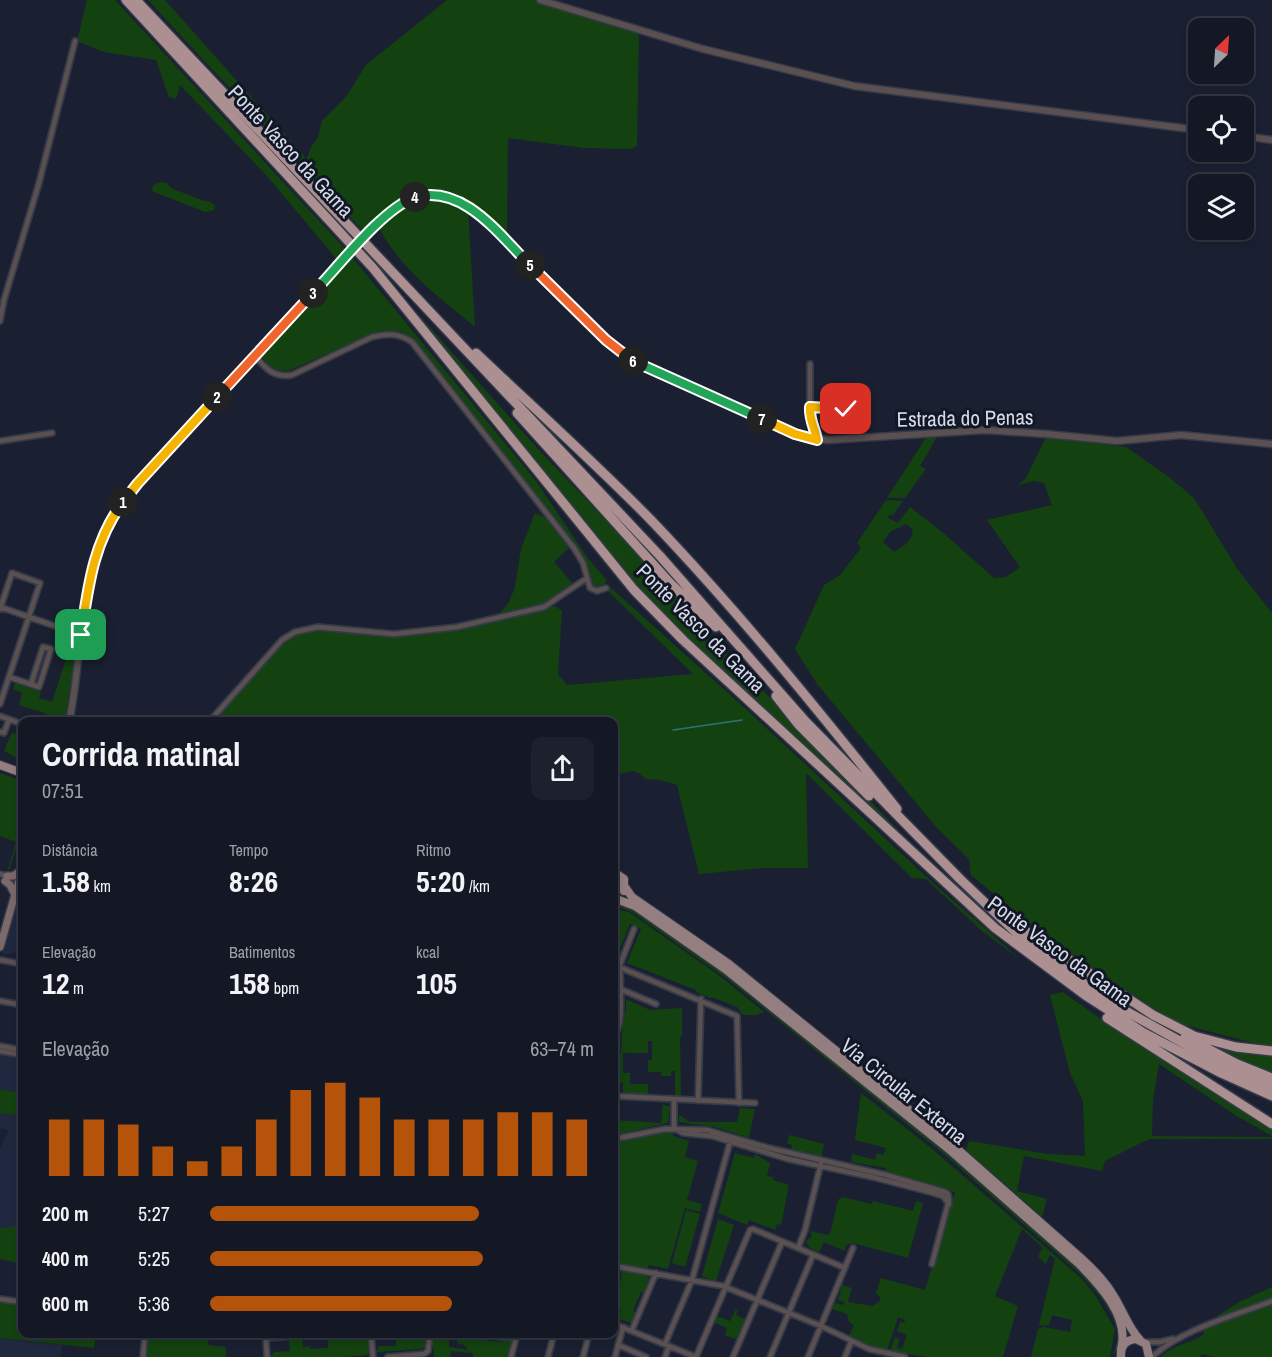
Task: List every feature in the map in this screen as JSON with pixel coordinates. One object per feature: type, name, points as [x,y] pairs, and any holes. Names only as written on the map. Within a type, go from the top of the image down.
[{"type":"highway","name":"Ponte Vasco da Gama","points":[[126,0],[373,268],[641,598],[683,640],[995,928],[1070,985],[1127,1023],[1203,1064],[1272,1096]]},
{"type":"highway","name":"Ponte Vasco da Gama","points":[[136,0],[660,556],[806,722],[929,849],[1024,940],[1115,1005],[1221,1064],[1272,1087]]},
{"type":"highway","name":"Ponte Vasco da Gama","points":[[390,271],[662,532],[751,630],[929,849]]},
{"type":"highway","points":[[989,906],[1154,1016],[1194,1036],[1236,1047],[1272,1051]]},
{"type":"highway","points":[[995,928],[1048,974],[1095,1009],[1272,1124]]},
{"type":"highway","points":[[1023,930],[1048,951],[1151,1019],[1237,1064],[1272,1078]]},
{"type":"main road","points":[[0,762],[18,767]]},
{"type":"main road","points":[[0,762],[18,771]]},
{"type":"main road","points":[[3,878],[18,873]]},
{"type":"main road","name":"Via Circular Externa","points":[[618,874],[632,897],[729,964],[927,1125],[1082,1259],[1113,1295],[1134,1334],[1149,1348],[1151,1357]]},
{"type":"main road","points":[[3,878],[10,885],[15,896]]},
{"type":"main road","points":[[0,947],[18,885]]},
{"type":"main road","points":[[618,897],[625,887]]},
{"type":"main road","name":"Via Circular Externa","points":[[618,900],[635,906],[725,969],[951,1151],[1078,1263],[1095,1280],[1119,1319],[1124,1339],[1120,1354]]},
{"type":"main road","points":[[1120,1354],[1126,1342],[1136,1339],[1142,1341]]},
{"type":"street","points":[[540,0],[703,48],[854,86],[1188,129]]},
{"type":"street","points":[[0,321],[4,300],[39,183],[75,41]]},
{"type":"street","points":[[1254,137],[1272,140]]},
{"type":"street","name":"Estrada do Penas","points":[[70,717],[93,565],[107,527],[117,511],[138,483],[374,227],[395,208],[413,198],[433,195],[458,201],[485,221],[606,340],[632,361],[795,434],[817,440],[985,430],[1117,441],[1181,435],[1272,444]]},
{"type":"street","points":[[255,356],[269,371],[284,376],[292,375],[372,337],[384,334],[403,336],[412,342],[574,548],[583,562],[591,590],[606,588]]},
{"type":"street","points":[[810,364],[810,417],[816,430],[817,440]]},
{"type":"street","points":[[810,407],[846,409]]},
{"type":"street","points":[[0,441],[52,433]]},
{"type":"street","points":[[0,704],[29,617],[40,583],[12,573],[0,608],[29,617],[81,635]]},
{"type":"street","points":[[213,717],[282,640],[295,632],[318,627],[394,634],[457,627],[544,607],[587,578]]},
{"type":"street","points":[[9,677],[39,687],[51,649],[43,646],[31,684]]},
{"type":"street","points":[[0,716],[18,722]]},
{"type":"street","points":[[0,732],[4,733],[9,719]]},
{"type":"street","points":[[634,929],[618,967],[618,991],[656,1004]]},
{"type":"street","points":[[0,960],[18,963]]},
{"type":"street","points":[[618,967],[737,1016],[739,1103]]},
{"type":"street","points":[[698,1101],[700,999]]},
{"type":"street","points":[[0,1001],[18,1004]]},
{"type":"street","points":[[0,1046],[18,1051]]},
{"type":"street","points":[[0,1051],[18,1052]]},
{"type":"street","points":[[618,1096],[755,1103]]},
{"type":"street","points":[[674,1100],[674,1128]]},
{"type":"street","points":[[674,1128],[683,1133],[712,1136],[872,1174],[940,1195],[948,1200],[949,1204],[932,1264]]},
{"type":"street","points":[[618,1138],[652,1130],[674,1128],[707,1130],[821,1163]]},
{"type":"street","points":[[665,1357],[667,1345],[692,1280],[730,1142]]},
{"type":"street","points":[[798,1248],[821,1163]]},
{"type":"street","points":[[618,1326],[696,1357],[750,1230],[753,1229],[845,1268]]},
{"type":"street","points":[[734,1357],[782,1242]]},
{"type":"street","points":[[808,1357],[853,1248]]},
{"type":"street","points":[[770,1357],[813,1255]]},
{"type":"street","points":[[618,1267],[726,1287],[821,1326],[874,1351],[905,1357]]},
{"type":"street","points":[[632,1330],[656,1272]]},
{"type":"street","points":[[0,1299],[18,1301]]},
{"type":"street","points":[[1151,1357],[1179,1338],[1272,1301]]},
{"type":"street","points":[[615,1357],[622,1327]]},
{"type":"street","points":[[144,1357],[145,1338]]},
{"type":"street","points":[[267,1356],[266,1341],[268,1338]]},
{"type":"street","points":[[371,1338],[373,1357]]},
{"type":"street","points":[[388,1357],[424,1354],[428,1351],[430,1338]]},
{"type":"street","points":[[511,1357],[516,1338]]},
{"type":"street","points":[[548,1357],[553,1338]]},
{"type":"street","points":[[583,1357],[588,1338]]},
{"type":"street","points":[[1142,1341],[1160,1342],[1179,1338]]},
{"type":"street","points":[[845,1357],[851,1342]]},
{"type":"street","points":[[618,1345],[646,1357]]},
{"type":"shaded area","points":[[15,912],[18,913],[18,952],[2,955]]},
{"type":"shaded area","points":[[0,1054],[18,1057],[18,1092],[0,1089]]},
{"type":"shaded area","points":[[0,1113],[18,1115],[18,1232],[0,1230],[0,1149],[9,1130],[0,1128]]},
{"type":"shaded area","points":[[0,1338],[62,1345],[61,1357],[0,1357]]},
{"type":"green space","points":[[87,0],[115,0],[347,251],[338,261],[267,176],[180,85],[176,99],[169,97],[156,60],[104,52],[77,41]]},
{"type":"green space","points":[[148,0],[165,0],[306,161],[318,137],[322,121],[346,97],[366,65],[447,0],[539,0],[639,30],[637,146],[630,149],[584,148],[508,138],[507,236],[467,200],[446,193],[432,192],[419,193],[396,204],[364,232]]},
{"type":"green space","points":[[160,182],[167,183],[171,188],[204,201],[209,201],[215,206],[214,210],[205,212],[152,191],[153,185]]},
{"type":"green space","points":[[436,197],[457,202],[468,209],[475,327],[409,269],[387,242],[379,227],[404,207]]},
{"type":"green space","points":[[352,257],[536,481],[588,558],[607,581],[599,590],[593,588],[584,562],[418,345],[402,332],[379,331],[288,371],[272,368],[262,357],[266,347],[341,263],[344,266]]},
{"type":"green space","points":[[416,313],[539,450],[654,571],[717,643],[911,843],[652,606],[561,497]]},
{"type":"green space","points":[[927,436],[937,437],[920,466],[926,469],[905,498],[887,498]]},
{"type":"green space","points":[[1046,437],[1126,447],[1194,498],[1238,570],[1272,613],[1272,1048],[1174,1022],[1044,935],[971,875],[969,859],[937,828],[817,684],[795,649],[824,585],[840,575],[861,548],[857,543],[886,500],[903,501],[888,518],[898,523],[910,507],[994,578],[1006,577],[1020,567],[987,520],[1052,505],[1044,483],[1034,481],[1018,485],[1026,478]],"holes":[[[906,524],[912,529],[913,534],[906,544],[894,552],[883,542],[890,532]]]},
{"type":"green space","points":[[535,513],[546,518],[569,548],[554,562],[575,586],[546,607],[555,606],[562,611],[558,674],[567,685],[693,674],[608,591],[611,588],[746,709],[931,881],[1020,959],[982,931],[926,879],[912,878],[806,773],[808,868],[765,868],[699,874],[677,785],[645,779],[634,771],[618,774],[618,717],[213,717],[282,640],[306,628],[394,634],[457,627],[497,617],[509,602],[515,587],[521,549]]},
{"type":"green space","points":[[68,634],[78,639],[66,717],[46,717],[47,714],[19,705],[22,693],[13,689],[15,683],[41,692],[39,698],[52,702],[69,650],[65,647]]},
{"type":"green space","points":[[18,729],[18,759],[4,751],[12,732],[15,734]]},
{"type":"green space","points":[[0,773],[18,780],[18,841],[7,872],[16,842],[0,836]]},
{"type":"green space","points":[[618,904],[634,909],[717,967],[929,1138],[1079,1269],[1096,1287],[1112,1309],[1117,1321],[1120,1333],[1119,1345],[1113,1356],[1117,1335],[1112,1315],[1102,1299],[1078,1272],[945,1155],[726,978],[632,912]]},
{"type":"green space","points":[[618,910],[629,912],[721,977],[764,1012],[756,1015],[743,1015],[737,1007],[627,963],[641,929],[630,924],[618,953]]},
{"type":"green space","points":[[1063,992],[1102,1020],[1272,1128],[1272,1136],[1235,1115],[1159,1064],[1153,1100],[1152,1136],[1272,1137],[1272,1139],[1149,1139],[1105,1161],[1102,1171],[1024,1156],[1017,1191],[1047,1199],[1042,1217],[966,1150],[969,1141],[1048,1154],[1085,1156],[1083,1101],[1070,1073],[1050,995]]},
{"type":"green space","points":[[626,999],[650,1010],[682,1008],[681,1096],[675,1096],[675,1071],[671,1071],[671,1076],[661,1076],[661,1072],[648,1072],[648,1060],[652,1060],[652,1041],[648,1041],[648,1053],[623,1053],[623,1073],[630,1073],[630,1084],[648,1084],[648,1095],[623,1093],[623,1083],[618,1081],[618,1053],[621,1054],[623,1013],[626,1012]]},
{"type":"green space","points":[[1196,1040],[1226,1049],[1272,1055],[1272,1076]]},
{"type":"green space","points":[[0,1089],[18,1092],[18,1115],[0,1113]]},
{"type":"green space","points":[[861,1093],[931,1148],[1081,1278],[1095,1295],[1115,1329],[1110,1357],[1031,1357],[1038,1329],[1043,1327],[1070,1332],[1072,1320],[1052,1315],[1049,1326],[1039,1325],[1055,1259],[1050,1255],[1046,1264],[1038,1257],[1042,1248],[1044,1249],[1022,1229],[995,1296],[1018,1306],[1003,1357],[926,1357],[890,1351],[895,1337],[900,1339],[897,1348],[902,1349],[907,1335],[897,1331],[900,1322],[904,1323],[905,1320],[898,1317],[887,1351],[877,1349],[849,1336],[854,1325],[849,1322],[847,1314],[832,1309],[835,1303],[844,1305],[844,1302],[838,1300],[842,1285],[852,1288],[848,1302],[873,1306],[880,1301],[876,1293],[881,1278],[925,1290],[955,1192],[886,1173],[886,1168],[851,1162],[852,1154],[875,1160],[877,1153],[883,1155],[886,1148],[855,1140]]},
{"type":"green space","points":[[663,1104],[670,1107],[668,1123],[618,1134],[618,1120],[661,1123]]},
{"type":"green space","points":[[740,1108],[755,1109],[749,1138],[715,1127],[679,1122],[679,1115],[690,1122],[737,1122]]},
{"type":"green space","points":[[673,1130],[673,1136],[689,1141],[685,1157],[698,1161],[687,1200],[702,1204],[700,1212],[685,1208],[668,1269],[649,1265],[647,1269],[618,1265],[618,1140]]},
{"type":"green space","points":[[789,1135],[824,1144],[821,1158],[791,1150],[792,1145],[787,1143]]},
{"type":"green space","points":[[735,1153],[754,1158],[755,1154],[770,1163],[767,1176],[789,1185],[781,1225],[777,1224],[775,1230],[749,1220],[747,1225],[718,1213]]},
{"type":"green space","points":[[842,1197],[872,1204],[873,1201],[913,1211],[916,1201],[923,1203],[908,1258],[853,1243],[846,1245],[845,1251],[824,1242],[819,1252],[810,1248],[806,1243],[812,1237],[810,1231],[830,1234],[838,1200]]},
{"type":"green space","points":[[686,1210],[700,1214],[685,1267],[672,1263]]},
{"type":"green space","points":[[718,1219],[734,1225],[716,1281],[702,1276]]},
{"type":"green space","points":[[18,1226],[18,1263],[0,1259],[0,1228]]},
{"type":"green space","points":[[622,1270],[644,1274],[649,1278],[633,1311],[636,1313],[632,1323],[619,1319],[621,1309],[618,1308],[618,1287],[620,1287]]},
{"type":"green space","points":[[1272,1287],[1272,1298],[1216,1319],[1217,1316],[1239,1302]]},
{"type":"green space","points":[[1272,1301],[1272,1357],[1214,1357],[1202,1354],[1200,1357],[1161,1357],[1172,1349],[1204,1334],[1202,1328]]},
{"type":"green space","points":[[0,1302],[18,1305],[18,1338],[95,1338],[94,1348],[0,1338]]},
{"type":"green space","points":[[736,1309],[738,1310],[736,1315],[744,1319],[749,1314],[738,1340],[725,1335],[727,1328],[713,1322],[716,1316],[730,1321]]},
{"type":"green space","points":[[148,1338],[210,1338],[207,1345],[226,1347],[226,1357],[145,1357]]},
{"type":"green space","points":[[302,1338],[303,1347],[311,1346],[309,1349],[328,1348],[328,1338],[367,1338],[369,1352],[367,1355],[347,1357],[270,1357],[274,1352],[290,1351],[289,1340]]},
{"type":"green space","points":[[395,1338],[423,1338],[426,1339],[427,1345],[422,1349],[377,1352],[379,1346],[396,1346]]},
{"type":"green space","points":[[432,1338],[449,1338],[449,1347],[468,1350],[464,1345],[457,1343],[457,1338],[483,1338],[483,1341],[486,1339],[503,1342],[503,1340],[509,1340],[512,1343],[508,1357],[473,1357],[473,1353],[451,1351],[450,1357],[434,1357]]},
{"type":"waterway","points":[[673,730],[742,720]]},
{"type":"route","points":[[81,635],[89,582],[98,547],[107,527],[127,497],[383,218],[404,202],[423,195],[450,197],[474,211],[606,340],[624,356],[641,366],[795,434],[815,440],[817,440],[816,430],[811,423],[810,407],[846,409]]}]
